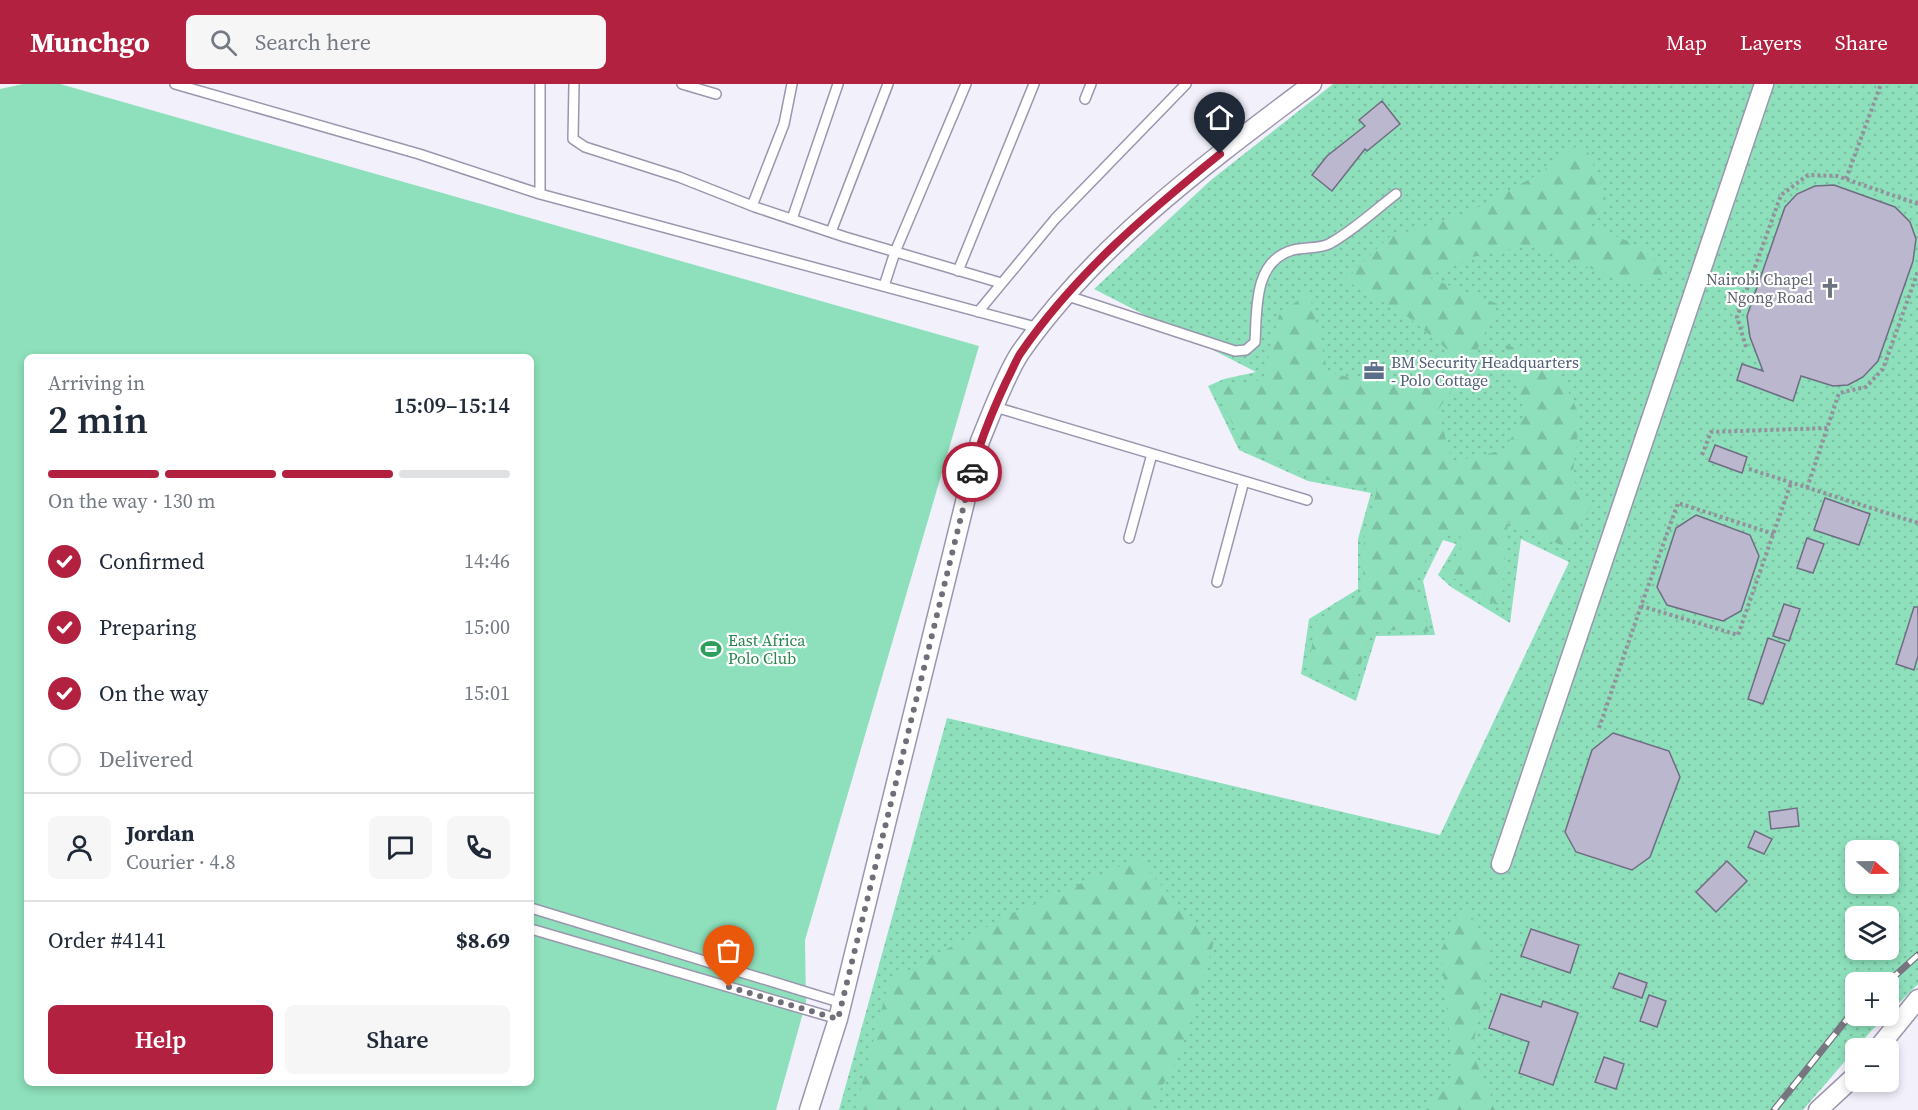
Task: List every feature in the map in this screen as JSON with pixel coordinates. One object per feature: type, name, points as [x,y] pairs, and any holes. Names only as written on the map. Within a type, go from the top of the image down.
[{"type":"street","points":[[812,1109],[840,1011],[980,441],[1019,355],[1065,295],[1114,245],[1174,191],[1312,84]]},
{"type":"street","points":[[1502,864],[1764,84]]},
{"type":"street","points":[[1886,1038],[1918,999]]},
{"type":"street","points":[[1818,1110],[1845,1086]]},
{"type":"lane","points":[[175,84],[420,154],[540,194],[1040,328]]},
{"type":"lane","points":[[540,84],[540,194]]},
{"type":"lane","points":[[574,84],[573,138],[585,147],[679,177],[752,206],[831,232],[1001,283]]},
{"type":"lane","points":[[682,84],[716,94]]},
{"type":"lane","points":[[752,206],[783,124],[792,84]]},
{"type":"lane","points":[[792,219],[838,84]]},
{"type":"lane","points":[[831,232],[888,84]]},
{"type":"lane","points":[[884,286],[895,252],[966,84]]},
{"type":"lane","points":[[958,271],[1034,84]]},
{"type":"lane","points":[[1085,99],[1091,84]]},
{"type":"lane","points":[[978,312],[1055,219],[1186,84]]},
{"type":"lane","points":[[1065,295],[1235,351],[1246,350],[1255,342],[1259,288],[1263,277],[1274,261],[1294,249],[1326,245],[1396,194]]},
{"type":"lane","points":[[994,407],[1307,500]]},
{"type":"lane","points":[[1129,538],[1152,454]]},
{"type":"lane","points":[[1217,582],[1244,482]]},
{"type":"lane","points":[[534,909],[840,1011]]},
{"type":"lane","points":[[534,930],[840,1011]]},
{"type":"path","points":[[1846,179],[1881,84]]},
{"type":"path","points":[[1746,347],[1737,317],[1781,195],[1808,175],[1837,176],[1918,204]]},
{"type":"path","points":[[1808,488],[1839,393],[1866,387],[1883,369],[1918,271]]},
{"type":"path","points":[[1702,455],[1711,432],[1828,428]]},
{"type":"path","points":[[1749,469],[1918,523]]},
{"type":"path","points":[[1641,606],[1738,635],[1791,483]]},
{"type":"path","points":[[1599,728],[1678,503],[1774,534]]},
{"type":"green space","name":"East Africa Polo Club","points":[[23,84],[60,84],[979,346],[805,940],[806,1002],[776,1110],[0,1110],[0,89]]},
{"type":"green space","points":[[1333,84],[1918,84],[1918,984],[1899,1003],[1899,972],[1845,972],[1845,1026],[1876,1026],[1865,1038],[1845,1038],[1845,1061],[1803,1110],[839,1110],[947,718],[1440,835],[1569,562],[1521,539],[1510,623],[1451,587],[1438,575],[1456,544],[1443,540],[1423,581],[1435,635],[1376,636],[1356,701],[1301,674],[1309,619],[1358,589],[1358,539],[1371,493],[1308,481],[1239,450],[1208,386],[1224,379],[1256,372],[1094,289],[1211,180]]},
{"type":"green space","points":[[1584,141],[1607,202],[1588,225],[1640,246],[1669,277],[1628,283],[1531,245],[1472,257],[1427,277],[1498,304],[1474,357],[1438,410],[1452,462],[1504,450],[1525,415],[1505,345],[1551,356],[1580,416],[1572,479],[1593,503],[1568,548],[1508,522],[1501,608],[1444,572],[1468,539],[1440,534],[1414,581],[1429,632],[1370,629],[1354,692],[1308,669],[1316,621],[1363,592],[1364,539],[1377,489],[1312,477],[1244,447],[1214,386],[1263,380],[1279,315],[1309,292],[1328,373],[1393,385],[1448,350],[1407,316],[1345,280],[1389,237],[1466,214],[1537,175]]},
{"type":"green space","points":[[1137,859],[1214,942],[1180,1054],[1149,1110],[855,1110],[889,981],[1010,914]]},
{"type":"green space","points":[[1464,904],[1491,948],[1472,1052],[1497,1110],[1426,1110],[1454,1079],[1441,950]]},
{"type":"building","points":[[1382,101],[1400,124],[1367,151],[1365,149],[1332,191],[1312,175],[1327,156],[1365,126],[1359,120]]},
{"type":"building","name":"Nairobi Chapel Ngong Road","points":[[1834,185],[1895,207],[1910,222],[1916,239],[1913,261],[1878,361],[1863,377],[1848,385],[1833,386],[1801,376],[1793,401],[1737,380],[1742,364],[1763,371],[1750,337],[1747,316],[1785,207],[1797,194],[1815,186]]},
{"type":"building","points":[[1715,445],[1747,457],[1742,473],[1709,461]]},
{"type":"building","points":[[1825,498],[1870,514],[1859,545],[1814,530]]},
{"type":"building","points":[[1696,515],[1750,535],[1759,556],[1741,611],[1723,621],[1667,605],[1657,587],[1676,528]]},
{"type":"building","points":[[1807,538],[1824,544],[1813,573],[1797,568]]},
{"type":"building","points":[[1784,604],[1800,609],[1789,641],[1773,636]]},
{"type":"building","points":[[1914,607],[1918,607],[1918,656],[1914,670],[1896,664]]},
{"type":"building","points":[[1768,638],[1785,644],[1763,704],[1748,699]]},
{"type":"building","points":[[1613,733],[1669,751],[1680,777],[1650,857],[1632,870],[1576,852],[1565,832],[1592,750]]},
{"type":"building","points":[[1797,808],[1799,826],[1771,829],[1769,812]]},
{"type":"building","points":[[1755,831],[1772,839],[1764,854],[1748,847]]},
{"type":"building","points":[[1727,861],[1747,881],[1716,912],[1696,892]]},
{"type":"building","points":[[1531,929],[1579,945],[1570,973],[1521,956]]},
{"type":"building","points":[[1619,973],[1647,983],[1642,998],[1613,988]]},
{"type":"building","points":[[1501,994],[1541,1007],[1543,1001],[1578,1013],[1553,1085],[1519,1073],[1529,1042],[1489,1028]]},
{"type":"building","points":[[1649,995],[1666,1001],[1657,1027],[1640,1021]]},
{"type":"building","points":[[1604,1057],[1624,1064],[1616,1089],[1595,1082]]},
{"type":"railway","points":[[1899,972],[1918,955]]},
{"type":"railway","points":[[1774,1110],[1845,1021]]},
{"type":"way so far","points":[[729,987],[838,1019],[972,472]]},
{"type":"place","name":"Nairobi Chapel Ngong Road","points":[[1830,288]]},
{"type":"place","name":"BM Security Headquarters - Polo Cottage","points":[[1374,371]]},
{"type":"place","name":"East Africa Polo Club","points":[[711,649]]},
{"type":"route","points":[[972,472],[980,441],[1019,355],[1065,295],[1114,245],[1174,191],[1220,154]]}]
